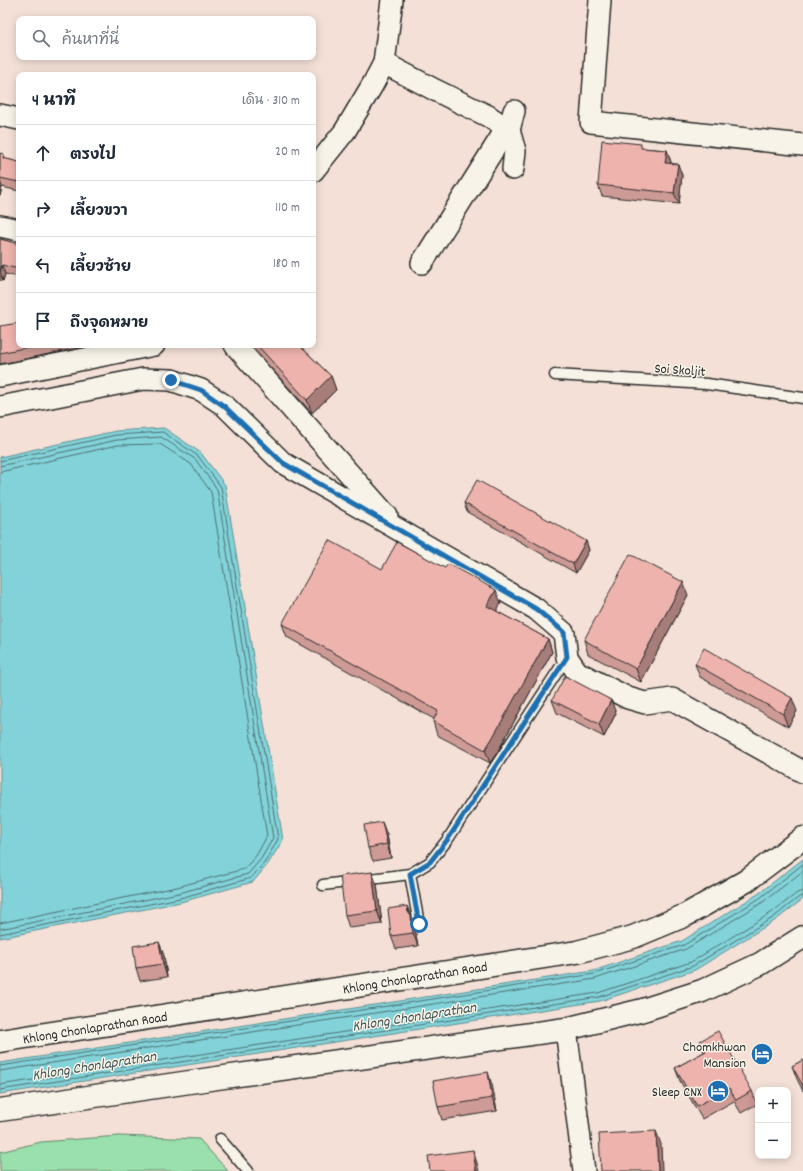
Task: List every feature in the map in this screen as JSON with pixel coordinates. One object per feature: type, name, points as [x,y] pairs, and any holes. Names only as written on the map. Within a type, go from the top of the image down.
[{"type":"main road","name":"Khlong Chonlaprathan Road","points":[[0,1041],[578,952],[633,937],[686,915],[746,881],[803,838]]},
{"type":"main road","points":[[0,1110],[566,1029],[643,1010],[702,991],[760,964],[803,937]]},
{"type":"street","points":[[316,167],[345,131],[374,84],[384,64],[392,0]]},
{"type":"street","points":[[600,0],[591,122],[803,145]]},
{"type":"street","points":[[384,64],[488,116],[512,120]]},
{"type":"street","points":[[0,115],[16,118]]},
{"type":"street","points":[[512,120],[515,151],[513,169]]},
{"type":"street","points":[[422,263],[512,120]]},
{"type":"street","points":[[0,226],[16,229]]},
{"type":"street","points":[[0,376],[139,348]]},
{"type":"street","points":[[238,348],[400,530]]},
{"type":"street","points":[[0,407],[143,379],[171,380],[201,390],[224,406],[283,463],[536,609],[564,632],[567,657],[577,672],[628,698],[645,703],[672,699],[803,772]]},
{"type":"street","points":[[566,1029],[584,1171]]},
{"type":"lane","name":"Soi Skoljit","points":[[555,376],[707,384],[803,398]]},
{"type":"lane","points":[[323,885],[410,874],[430,862],[448,839],[567,657]]},
{"type":"lane","points":[[410,874],[419,924]]},
{"type":"lane","points":[[220,1139],[248,1171]]},
{"type":"green space","points":[[119,1136],[199,1139],[228,1171],[0,1171],[0,1152],[41,1142]]},
{"type":"water","points":[[164,428],[201,453],[225,485],[283,840],[268,864],[253,882],[181,902],[0,938],[0,457],[116,431]]},
{"type":"water","name":"Khlong Chonlaprathan","points":[[803,859],[803,899],[776,920],[695,970],[600,1001],[0,1094],[0,1063],[593,971],[682,941],[758,894]]},
{"type":"building","points":[[602,140],[641,144],[641,148],[667,150],[665,163],[678,164],[674,193],[598,185]]},
{"type":"building","points":[[0,153],[4,154],[3,158],[16,161],[16,181],[0,178]]},
{"type":"building","points":[[0,239],[16,243],[16,268],[2,265],[0,272]]},
{"type":"building","points":[[16,323],[16,348],[24,348],[0,353],[0,326]]},
{"type":"building","points":[[260,348],[302,348],[331,376],[307,400]]},
{"type":"building","points":[[477,480],[586,541],[573,564],[464,503]]},
{"type":"building","points":[[329,540],[382,569],[397,542],[445,568],[448,564],[496,590],[487,606],[548,639],[485,750],[433,721],[438,711],[282,624]]},
{"type":"building","points":[[630,554],[683,582],[636,669],[584,640]]},
{"type":"building","points":[[704,648],[792,698],[783,714],[695,664]]},
{"type":"building","points":[[565,676],[611,700],[599,724],[552,700]]},
{"type":"building","points":[[382,822],[387,844],[368,848],[364,825]]},
{"type":"building","points":[[372,872],[377,911],[345,915],[340,876]]},
{"type":"building","points":[[407,906],[408,912],[411,916],[413,933],[391,936],[388,909]]},
{"type":"building","points":[[159,942],[163,964],[136,968],[133,946]]},
{"type":"building","name":"Sleep CNX","points":[[718,1031],[752,1091],[736,1100],[729,1088],[697,1106],[675,1068],[706,1051],[700,1041]]},
{"type":"building","points":[[803,1060],[803,1086],[792,1066]]},
{"type":"building","points":[[488,1072],[492,1098],[438,1107],[433,1081]]},
{"type":"building","points":[[656,1131],[658,1171],[601,1171],[599,1134]]},
{"type":"building","points":[[473,1150],[476,1171],[430,1171],[428,1156]]},
{"type":"place","name":"Chomkhwan Mansion","points":[[762,1054]]},
{"type":"place","name":"Sleep CNX","points":[[718,1091]]},
{"type":"route","points":[[171,380],[201,390],[224,406],[283,463],[536,609],[564,632],[567,657],[448,839],[430,862],[410,874],[419,924]]}]
